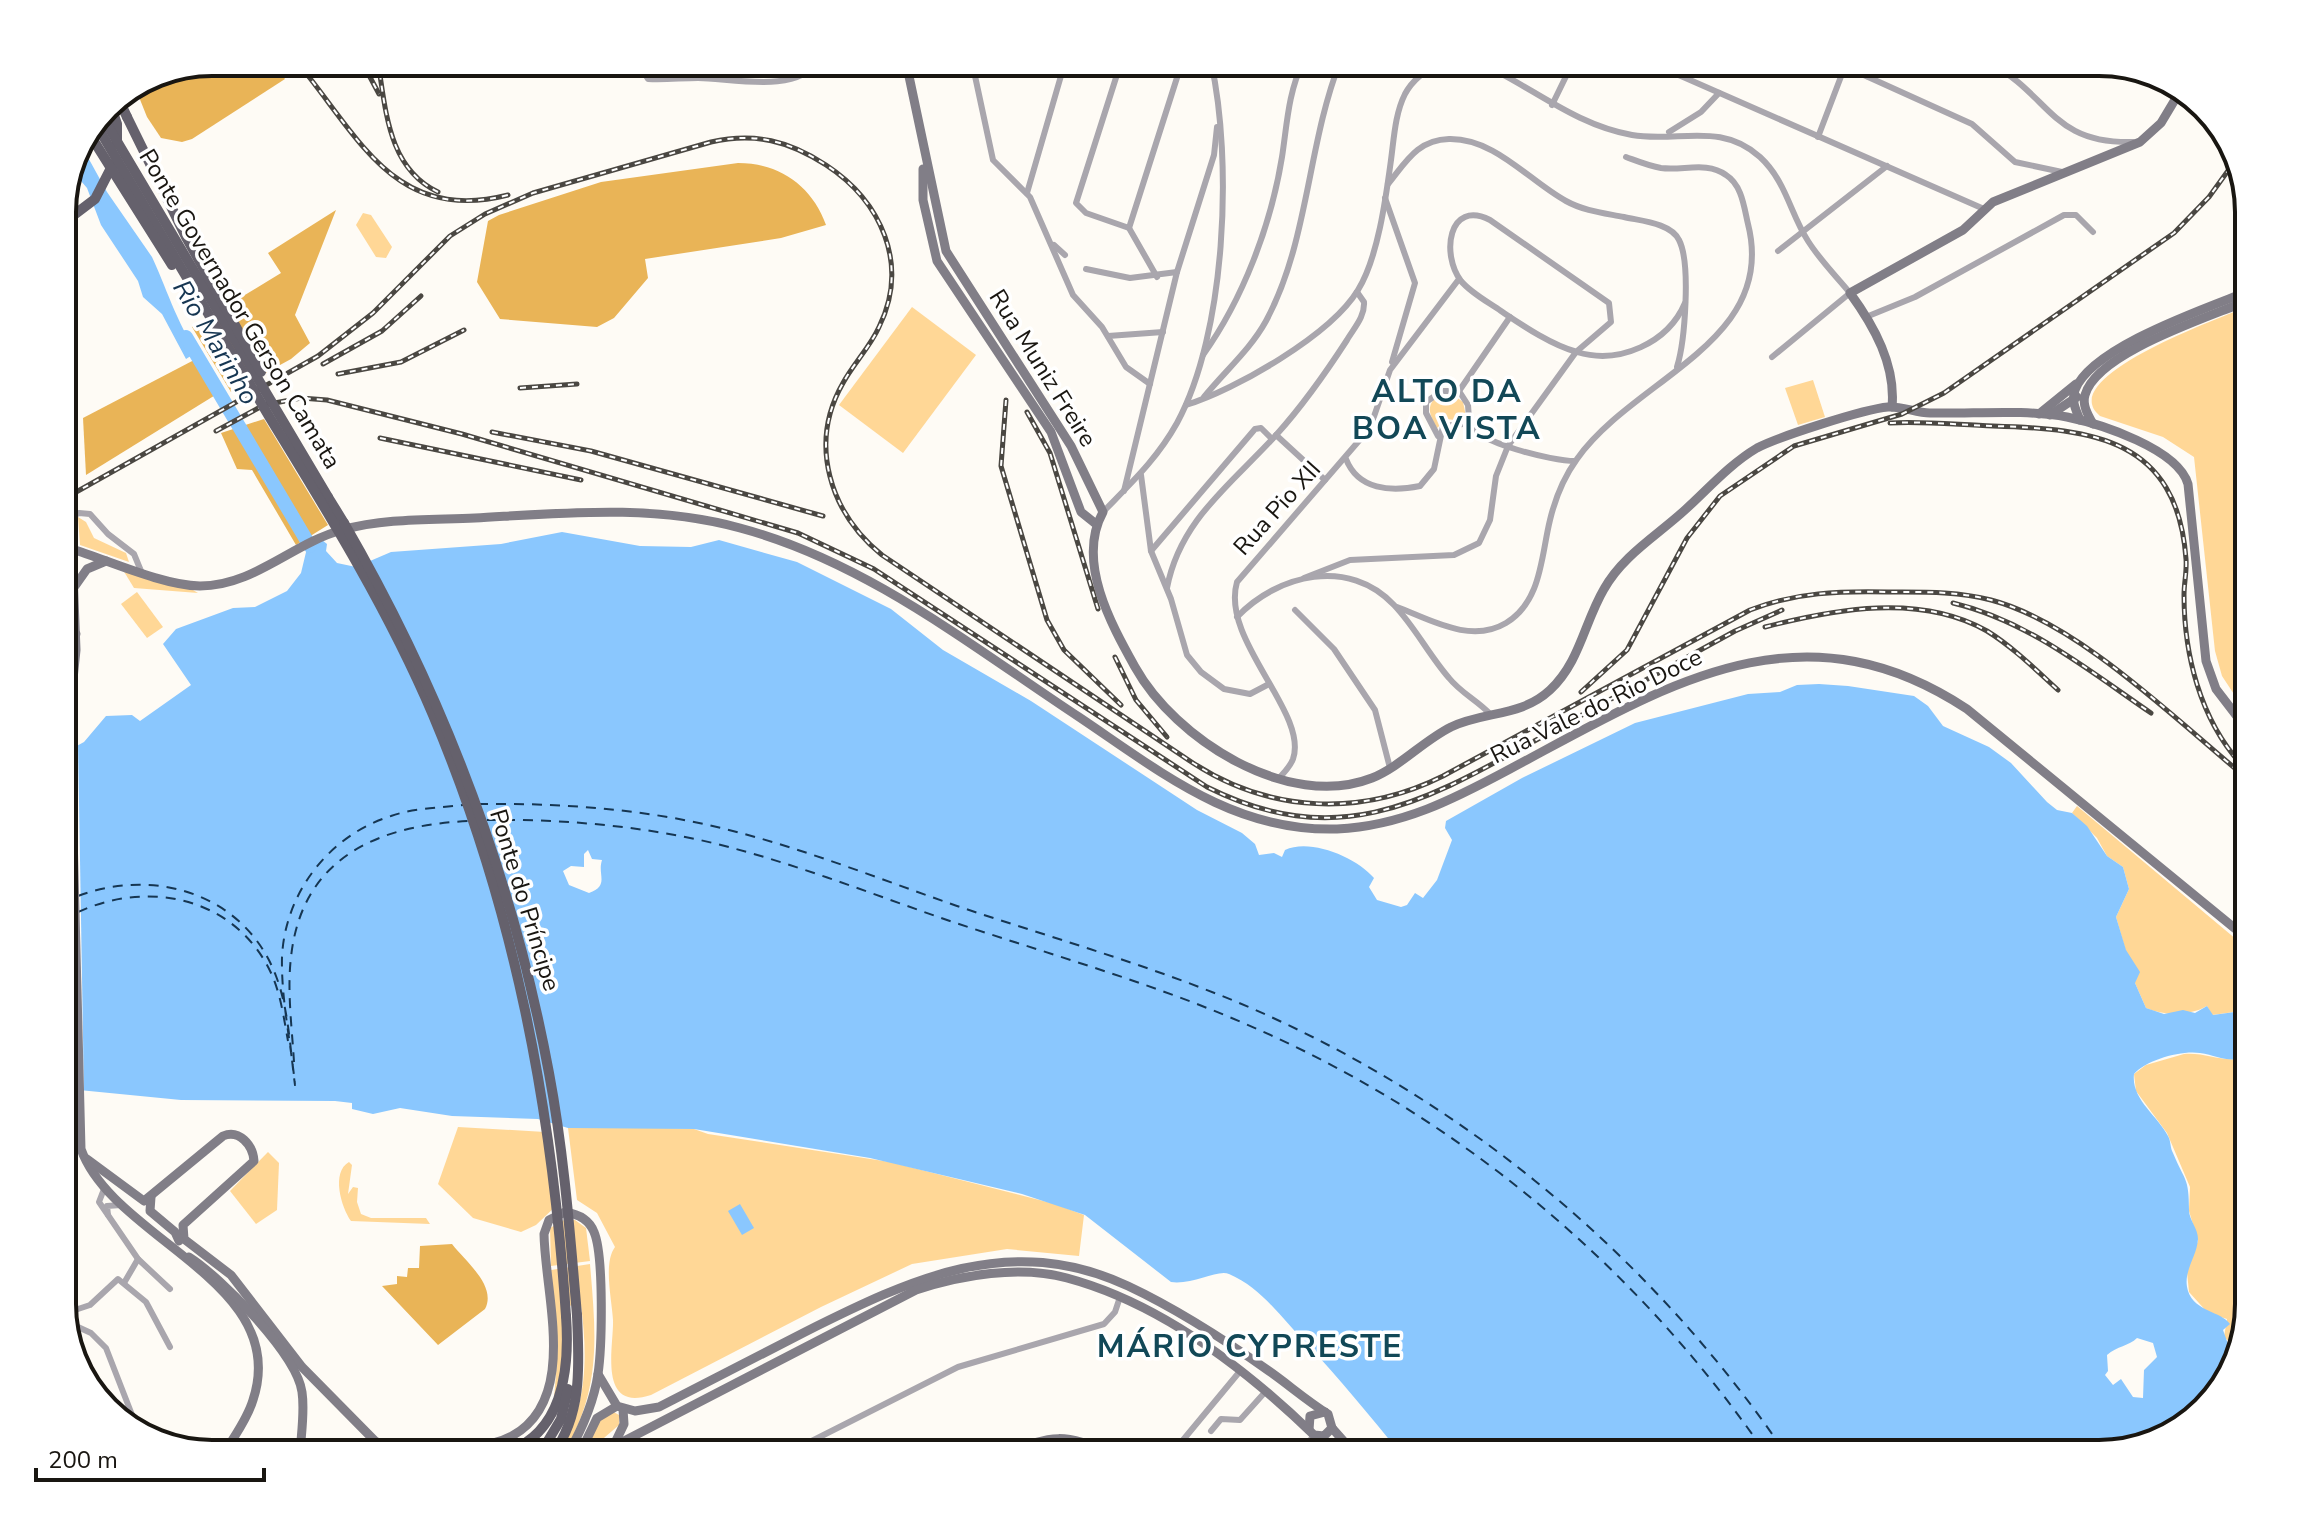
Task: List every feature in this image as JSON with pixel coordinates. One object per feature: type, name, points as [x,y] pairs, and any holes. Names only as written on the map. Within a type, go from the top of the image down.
[{"type":"main road","points":[[123,109],[186,237],[328,497]]},
{"type":"main road","points":[[76,214],[88,206],[110,172],[118,131],[114,118]]},
{"type":"main road","name":"Ponte Governador Gerson Camata","points":[[108,125],[328,497],[336,528]]},
{"type":"main road","name":"Ponte Governador Gerson Camata","points":[[101,133],[336,528]]},
{"type":"main road","points":[[95,143],[242,370]]},
{"type":"main road","name":"Ponte do Príncipe","points":[[336,528],[379,603],[432,714],[507,930],[533,1034],[572,1316]]},
{"type":"main road","points":[[548,1440],[561,1419],[566,1401],[572,1316]]},
{"type":"main road","points":[[560,1440],[571,1417],[577,1394],[572,1316]]},
{"type":"main road","points":[[526,1440],[555,1409],[563,1390],[569,1355]]},
{"type":"street","points":[[646,76],[648,79],[771,82],[793,76]]},
{"type":"street","name":"Rua Muniz Freire","points":[[908,76],[922,154],[946,251],[1071,446],[1103,512]]},
{"type":"street","points":[[975,76],[989,151],[1003,174],[1027,193],[1073,295],[1108,336],[1126,367],[1150,384]]},
{"type":"street","points":[[1027,193],[1061,76]]},
{"type":"street","points":[[1117,76],[1076,203],[1086,213],[1129,228],[1157,277]]},
{"type":"street","points":[[1129,228],[1178,76]]},
{"type":"street","points":[[1213,76],[1225,179],[1215,291],[1201,358],[1186,405],[1161,450],[1141,475],[1103,512],[1096,524],[1093,551],[1103,598],[1151,693],[1222,754],[1278,779],[1330,786],[1375,777],[1444,731],[1490,714],[1525,708],[1556,684],[1573,661],[1603,590],[1618,568],[1724,472],[1773,440],[1892,407],[1925,413],[2039,414],[2080,420],[2167,455],[2186,477],[2206,661],[2216,689],[2235,714]]},
{"type":"street","points":[[1201,358],[1221,330],[1255,255],[1282,156],[1287,113],[1299,76]]},
{"type":"street","points":[[1201,400],[1250,347],[1283,282],[1321,120],[1335,76]]},
{"type":"street","points":[[1186,405],[1201,400],[1292,350],[1340,312],[1357,292],[1370,262],[1385,198],[1396,122],[1405,94],[1418,76]]},
{"type":"street","points":[[1502,76],[1552,105],[1622,133],[1657,136],[1710,134],[1745,146],[1761,157],[1780,180],[1803,231],[1866,317],[1889,369],[1894,390],[1892,407]]},
{"type":"street","points":[[1552,105],[1566,76]]},
{"type":"street","points":[[1681,76],[1984,209]]},
{"type":"street","points":[[1818,137],[1841,76]]},
{"type":"street","points":[[1867,76],[1972,124],[2015,162],[2062,172]]},
{"type":"street","points":[[2013,76],[2074,133],[2099,141],[2140,142]]},
{"type":"street","points":[[1657,136],[1688,121],[1719,93]]},
{"type":"street","points":[[1772,357],[1850,293],[1963,230],[1984,209],[2062,172],[2140,142],[2161,123],[2175,100]]},
{"type":"street","points":[[1124,491],[1177,272],[1214,155],[1218,119]]},
{"type":"street","points":[[1388,184],[1408,156],[1422,146],[1451,139],[1473,143],[1516,164],[1576,205],[1652,223],[1675,234],[1682,251],[1685,303],[1684,333],[1676,369]]},
{"type":"street","name":"Rua Muniz Freire","points":[[922,154],[923,200],[937,261],[1051,432],[1081,512],[1096,524]]},
{"type":"street","points":[[1397,607],[1474,632],[1494,629],[1514,618],[1534,591],[1554,505],[1575,461],[1597,434],[1721,332],[1740,308],[1751,274],[1750,231],[1738,190],[1724,173],[1704,167],[1661,168],[1626,157]]},
{"type":"street","points":[[1778,251],[1887,166]]},
{"type":"street","points":[[1385,198],[1415,283],[1390,370]]},
{"type":"street","points":[[1866,317],[1915,297],[2064,215],[2076,215],[2093,232]]},
{"type":"street","points":[[1237,617],[1263,593],[1350,560],[1454,555],[1472,549],[1487,530],[1496,476],[1508,446],[1576,352],[1609,327],[1613,316],[1609,303],[1482,216],[1465,216],[1449,237],[1449,253],[1459,279],[1510,317],[1576,352],[1614,355],[1648,344],[1673,323],[1685,303]]},
{"type":"street","points":[[1052,243],[1065,255]]},
{"type":"street","points":[[1086,269],[1122,277],[1157,277],[1177,272]]},
{"type":"street","name":"Rua Pio XII","points":[[1278,779],[1293,758],[1294,739],[1237,617],[1233,598],[1241,574],[1346,459],[1375,419],[1390,370],[1459,279]]},
{"type":"street","points":[[1167,588],[1175,558],[1197,517],[1312,393],[1363,316],[1364,302],[1357,292]]},
{"type":"street","points":[[2039,414],[2133,340],[2235,297]]},
{"type":"street","points":[[2050,415],[2086,391],[2098,376],[2128,352],[2235,306]]},
{"type":"street","points":[[1459,391],[1510,317]]},
{"type":"street","points":[[983,331],[992,323]]},
{"type":"street","points":[[1108,336],[1163,332]]},
{"type":"street","points":[[2080,420],[2073,400],[2085,376]]},
{"type":"street","points":[[1438,436],[1425,407],[1428,399],[1442,391],[1459,391]]},
{"type":"street","points":[[1459,391],[1469,410],[1467,423],[1473,431],[1508,446],[1575,461]]},
{"type":"street","points":[[2086,391],[2085,406],[2093,424]]},
{"type":"street","points":[[1346,459],[1353,474],[1364,484],[1420,486],[1434,469],[1438,436],[1447,424],[1467,423]]},
{"type":"street","points":[[1151,551],[1255,429],[1261,428],[1274,437],[1325,480]]},
{"type":"street","points":[[1141,475],[1151,551],[1167,588],[1182,644],[1201,672],[1224,689],[1250,694],[1269,684]]},
{"type":"street","name":"Rua Vale do Rio Doce","points":[[76,550],[180,583],[205,586],[239,578],[336,528],[408,521],[620,512],[689,517],[768,536],[824,557],[885,588],[1164,774],[1224,808],[1259,821],[1328,829],[1401,820],[1454,799],[1618,712],[1687,681],[1752,661],[1800,656],[1894,670],[1924,682],[1960,703],[2017,746],[2235,928]]},
{"type":"street","points":[[76,515],[90,514],[104,531],[134,554],[141,571]]},
{"type":"street","points":[[76,585],[87,569],[108,560]]},
{"type":"street","points":[[1304,578],[1332,575],[1351,579],[1381,594],[1397,607],[1449,679],[1490,714]]},
{"type":"street","points":[[1295,610],[1327,641],[1370,702],[1378,716],[1390,768]]},
{"type":"street","points":[[76,993],[81,1149],[93,1177],[121,1205],[232,1292],[290,1365],[302,1392],[300,1440]]},
{"type":"street","points":[[81,1149],[89,1162],[141,1201],[152,1197],[223,1136],[240,1136],[253,1153],[254,1161],[183,1225],[184,1239],[246,1291],[295,1359],[374,1440]]},
{"type":"street","points":[[104,1189],[114,1186],[126,1190]]},
{"type":"street","points":[[104,1189],[99,1202],[111,1222],[138,1259],[170,1289]]},
{"type":"street","points":[[152,1197],[149,1209],[175,1232],[181,1252],[242,1314],[259,1358],[254,1398],[232,1440]]},
{"type":"street","points":[[111,1222],[107,1206],[121,1205]]},
{"type":"street","points":[[498,1440],[511,1437],[531,1422],[545,1403],[552,1358],[544,1234],[549,1220],[561,1213],[581,1217],[595,1233],[600,1319],[598,1374],[586,1420],[575,1440]]},
{"type":"street","points":[[124,1283],[138,1259]]},
{"type":"street","points":[[586,1440],[597,1418],[620,1408],[659,1407],[801,1334],[960,1268],[1048,1264],[1104,1277],[1130,1287],[1236,1348],[1325,1412],[1331,1419],[1332,1428],[1343,1440]]},
{"type":"street","points":[[632,1440],[914,1286],[1021,1273],[1065,1277],[1120,1297],[1241,1370],[1311,1433],[1324,1436],[1332,1428]]},
{"type":"street","points":[[76,1310],[90,1305],[118,1279],[146,1302],[170,1347]]},
{"type":"street","points":[[814,1440],[958,1367],[1104,1324],[1115,1312],[1120,1297]]},
{"type":"street","points":[[1174,1328],[1181,1317]]},
{"type":"street","points":[[79,1328],[91,1333],[106,1348],[131,1413]]},
{"type":"street","points":[[801,1334],[807,1347]]},
{"type":"street","points":[[1183,1440],[1241,1370]]},
{"type":"street","points":[[598,1374],[620,1408],[624,1424],[618,1440]]},
{"type":"street","points":[[1211,1431],[1221,1419],[1240,1420],[1266,1391]]},
{"type":"street","points":[[1307,1440],[1311,1433],[1310,1416],[1325,1412]]},
{"type":"street","points":[[1039,1440],[1060,1437],[1069,1440]]},
{"type":"shaded area","points":[[212,76],[283,76],[285,79],[192,139],[182,142],[161,138],[139,97],[169,83]]},
{"type":"shaded area","points":[[738,163],[768,167],[792,179],[812,199],[826,225],[781,238],[645,259],[648,278],[614,318],[597,327],[500,319],[477,282],[488,221],[499,215],[601,182]]},
{"type":"shaded area","points":[[336,210],[295,315],[310,343],[291,359],[231,392],[192,327],[281,273],[268,253]]},
{"type":"shaded area","points":[[363,213],[371,215],[392,247],[386,258],[376,257],[356,225]]},
{"type":"shaded area","points":[[912,307],[976,355],[903,453],[839,405]]},
{"type":"shaded area","points":[[2235,312],[2235,696],[2222,676],[2215,651],[2194,457],[2163,437],[2100,416],[2092,400],[2100,384],[2120,367],[2179,335]]},
{"type":"shaded area","points":[[196,359],[217,394],[86,475],[83,418]]},
{"type":"shaded area","points":[[1813,380],[1825,417],[1798,425],[1785,388]]},
{"type":"shaded area","points":[[1452,394],[1463,402],[1466,416],[1461,421],[1447,419],[1437,428],[1430,412],[1431,405],[1436,397]]},
{"type":"shaded area","points":[[264,419],[328,525],[296,545],[252,470],[237,469],[221,433]]},
{"type":"shaded area","points":[[78,517],[86,522],[94,538],[126,553],[129,562],[80,545]]},
{"type":"shaded area","points":[[123,570],[193,590],[198,593],[134,588]]},
{"type":"shaded area","points":[[137,592],[163,627],[147,638],[121,604]]},
{"type":"shaded area","points":[[2077,806],[2235,938],[2235,1012],[2212,1015],[2207,1006],[2177,1014],[2146,1008],[2135,983],[2116,917],[2129,889],[2123,867],[2107,856],[2097,838],[2072,813]]},
{"type":"shaded area","points":[[2184,1054],[2235,1059],[2235,1304],[2229,1342],[2224,1337],[2227,1319],[2208,1313],[2189,1292],[2187,1272],[2198,1241],[2189,1211],[2190,1187],[2167,1133],[2136,1091],[2134,1074],[2146,1065]]},
{"type":"shaded area","points":[[458,1127],[545,1132],[557,1205],[536,1225],[521,1232],[473,1218],[438,1184]]},
{"type":"shaded area","points":[[568,1128],[694,1129],[708,1134],[890,1162],[1055,1204],[1084,1215],[1079,1256],[1007,1249],[912,1264],[651,1395],[634,1398],[622,1395],[612,1374],[611,1360],[613,1320],[609,1262],[615,1247],[597,1213],[577,1200]]},
{"type":"shaded area","points":[[268,1152],[279,1163],[277,1210],[256,1224],[230,1191]]},
{"type":"shaded area","points":[[349,1162],[352,1165],[348,1194],[353,1187],[358,1188],[357,1202],[361,1214],[371,1218],[426,1218],[430,1224],[351,1221],[341,1199],[339,1181],[340,1173]]},
{"type":"shaded area","points":[[566,1219],[575,1220],[586,1228],[590,1261],[551,1266],[550,1228]]},
{"type":"shaded area","points":[[452,1244],[484,1283],[488,1300],[485,1309],[438,1345],[382,1286],[397,1284],[397,1276],[407,1277],[408,1268],[419,1268],[420,1246]]},
{"type":"shaded area","points":[[590,1264],[594,1315],[593,1362],[585,1407],[571,1440],[566,1440],[575,1418],[583,1382],[581,1305],[563,1306],[563,1367],[554,1398],[557,1362],[551,1270]]},
{"type":"shaded area","points":[[612,1411],[619,1415],[619,1425],[602,1440],[590,1440],[599,1419]]},
{"type":"water","points":[[88,157],[107,192],[152,257],[197,352],[186,359],[162,314],[143,297],[138,281],[101,225],[87,188],[80,180]]},
{"type":"water","points":[[562,532],[640,546],[691,547],[719,540],[797,562],[891,609],[943,650],[1031,701],[1197,810],[1242,833],[1255,844],[1259,855],[1274,853],[1282,857],[1285,850],[1307,846],[1332,852],[1356,863],[1374,878],[1369,887],[1377,900],[1401,907],[1407,905],[1415,893],[1423,898],[1437,880],[1452,840],[1445,828],[1446,821],[1522,778],[1635,723],[1748,694],[1780,692],[1797,685],[1848,686],[1914,696],[1928,706],[1943,726],[1989,747],[2011,763],[2047,802],[2057,810],[2072,813],[2087,826],[2107,856],[2123,867],[2129,889],[2116,917],[2126,950],[2140,972],[2135,983],[2146,1008],[2164,1014],[2183,1010],[2195,1013],[2207,1006],[2213,1015],[2235,1012],[2235,1059],[2183,1053],[2155,1060],[2134,1074],[2136,1091],[2168,1136],[2187,1185],[2189,1214],[2198,1239],[2188,1271],[2188,1291],[2196,1303],[2230,1324],[2223,1330],[2229,1344],[2221,1364],[2201,1394],[2167,1422],[2151,1430],[2116,1439],[1389,1440],[1330,1370],[1252,1287],[1224,1273],[1171,1282],[1085,1215],[1022,1194],[870,1158],[694,1129],[568,1128],[538,1119],[452,1116],[400,1108],[373,1114],[352,1109],[352,1103],[335,1101],[181,1100],[79,1090],[76,1084],[76,746],[84,742],[106,716],[132,715],[140,721],[191,685],[163,644],[176,629],[233,608],[255,607],[287,591],[301,573],[307,548],[322,540],[327,544],[326,551],[337,563],[356,567],[391,552],[501,544]],"holes":[[[588,850],[592,859],[602,860],[599,887],[589,893],[569,885],[563,871],[571,866],[584,867],[584,854]],[[2137,1338],[2153,1343],[2157,1357],[2144,1370],[2143,1398],[2133,1397],[2121,1379],[2113,1385],[2105,1375],[2108,1371],[2107,1355]]]},
{"type":"water","points":[[740,1204],[754,1228],[742,1235],[728,1211]]},
{"type":"pier","points":[[78,742],[84,1095],[76,1093]]},
{"type":"waterway","name":"Rio Marinho","points":[[186,337],[310,546]]},
{"type":"ferry route","points":[[478,804],[535,804],[620,810],[704,824],[768,841],[1179,979],[1251,1008],[1331,1046],[1407,1090],[1481,1139],[1550,1193],[1615,1252],[1677,1315],[1734,1382],[1776,1440]]},
{"type":"ferry route","points":[[78,896],[107,888],[137,885],[166,887],[194,894],[220,907],[243,925],[262,948],[276,976],[284,1002],[295,1085],[282,957],[285,933],[302,889],[330,852],[369,825],[409,811],[463,805]]},
{"type":"ferry route","points":[[487,820],[621,827],[700,840],[763,857],[1169,993],[1241,1022],[1319,1059],[1394,1101],[1466,1148],[1534,1200],[1599,1258],[1659,1319],[1715,1385],[1756,1440]]},
{"type":"ferry route","points":[[294,1062],[291,957],[298,922],[311,894],[329,871],[351,853],[376,839],[405,830],[469,821]]},
{"type":"ferry route","points":[[78,912],[106,902],[134,897],[162,897],[189,902],[214,913],[237,928],[257,949],[272,975],[288,1041]]},
{"type":"railway","points":[[308,76],[361,144],[383,167],[407,185],[436,197],[469,201],[508,195]]},
{"type":"railway","points":[[369,76],[379,94]]},
{"type":"railway","points":[[380,76],[387,118],[399,153],[421,182],[438,192]]},
{"type":"railway","points":[[76,492],[318,356],[373,313],[450,236],[485,214],[533,193],[711,142],[757,139],[799,150],[826,165],[862,197],[885,236],[892,280],[888,303],[879,327],[843,383],[832,406],[827,430],[826,453],[830,476],[849,519],[882,555],[1222,780],[1284,800],[1316,804],[1348,803],[1412,789],[1443,776],[1750,610],[1801,596],[1870,592],[1965,595],[2024,612],[2093,652],[2235,768]]},
{"type":"railway","points":[[1581,692],[1627,650],[1687,538],[1720,496],[1794,446],[1902,414],[1944,393],[2174,233],[2209,197],[2228,170]]},
{"type":"railway","points":[[323,364],[382,331],[421,296]]},
{"type":"railway","points":[[338,374],[401,362],[464,330]]},
{"type":"railway","points":[[520,388],[577,384]]},
{"type":"railway","points":[[216,431],[264,405],[301,398],[327,400],[462,434],[798,533],[874,569],[1207,787],[1256,807],[1301,816],[1344,817],[1384,810],[1424,797],[1506,757],[1735,631],[1782,610]]},
{"type":"railway","points":[[1006,400],[1001,466],[1047,620],[1064,650],[1121,705]]},
{"type":"railway","points":[[1027,412],[1050,453],[1098,609]]},
{"type":"railway","points":[[1890,423],[2064,431],[2096,437],[2124,448],[2147,465],[2166,488],[2179,519],[2186,559],[2184,595],[2187,640],[2197,685],[2215,727],[2235,756]]},
{"type":"railway","points":[[492,432],[591,451],[823,516]]},
{"type":"railway","points":[[380,438],[581,480]]},
{"type":"railway","points":[[1953,603],[1980,611],[2032,634],[2151,713]]},
{"type":"railway","points":[[1765,627],[1848,610],[1906,608],[1934,612],[1961,619],[1987,631],[2015,651],[2058,690]]},
{"type":"railway","points":[[1115,657],[1136,700],[1167,737]]},
{"type":"district","name":"ALTO DA BOA VISTA","points":[[1447,410]]},
{"type":"district","name":"MÁRIO CYPRESTE","points":[[1250,1346]]}]
